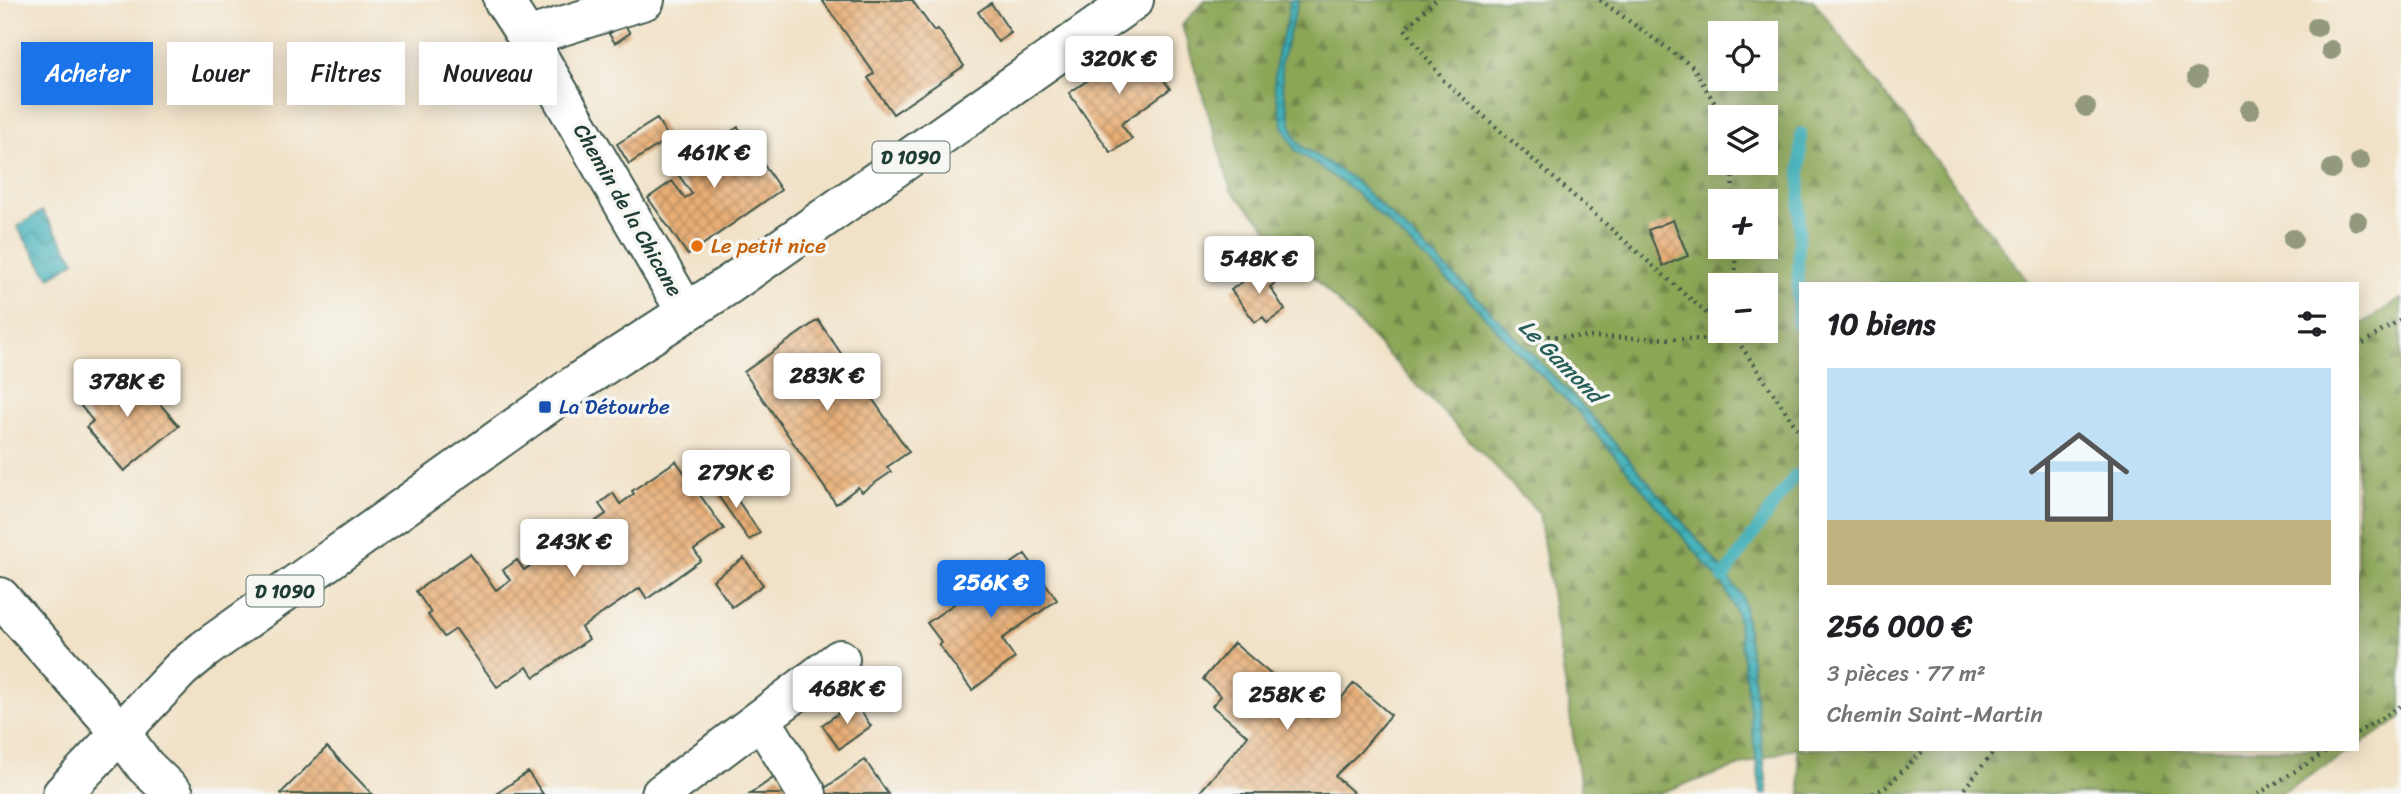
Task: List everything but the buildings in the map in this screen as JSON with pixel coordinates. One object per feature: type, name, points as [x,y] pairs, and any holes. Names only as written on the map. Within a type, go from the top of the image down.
[{"type":"main road","name":"Chemin de la Chicane","points":[[503,0],[686,312]]},
{"type":"main road","points":[[527,37],[645,0]]},
{"type":"main road","name":"D 1090","points":[[62,794],[181,669],[205,649],[583,379],[742,276],[1134,0]]},
{"type":"main road","points":[[0,597],[120,732],[145,766],[174,794]]},
{"type":"main road","points":[[661,794],[841,659]]},
{"type":"main road","points":[[761,719],[807,794]]},
{"type":"path","points":[[1435,0],[1405,29],[1444,81],[1708,314]]},
{"type":"path","points":[[1600,0],[1693,67],[1716,105]]},
{"type":"path","points":[[2359,346],[2401,319]]},
{"type":"path","points":[[1534,336],[1708,339]]},
{"type":"path","points":[[1739,343],[1799,431]]},
{"type":"path","points":[[2359,732],[2401,706]]},
{"type":"path","points":[[1873,794],[1886,787],[1922,751]]},
{"type":"path","points":[[1960,794],[1994,751]]},
{"type":"path","points":[[2258,794],[2328,751]]},
{"type":"green space","points":[[1205,0],[1813,0],[2028,282],[1799,282],[1799,751],[2350,751],[2280,794],[1801,794],[1797,747],[1656,794],[1582,794],[1539,513],[1231,190],[1182,25]]},
{"type":"green space","points":[[2401,299],[2401,719],[2359,745],[2359,326]]},
{"type":"water","points":[[1290,0],[1298,0],[1298,3],[1281,63],[1283,87],[1294,135],[1303,147],[1352,178],[1482,302],[1589,413],[1705,548],[1743,597],[1768,794],[1761,794],[1737,615],[1724,586],[1579,413],[1474,305],[1353,190],[1295,150],[1283,126],[1274,84],[1277,53]]},
{"type":"water","points":[[42,211],[75,261],[50,278],[17,227]]},
{"type":"waterway","points":[[1797,325],[1801,133]]},
{"type":"waterway","points":[[1723,578],[1795,475]]},
{"type":"place","name":"Le petit nice","points":[[697,246]]},
{"type":"place","name":"La Détourbe","points":[[545,407]]},
{"type":"water label","name":"Le Gamond","points":[[1561,361]]}]
